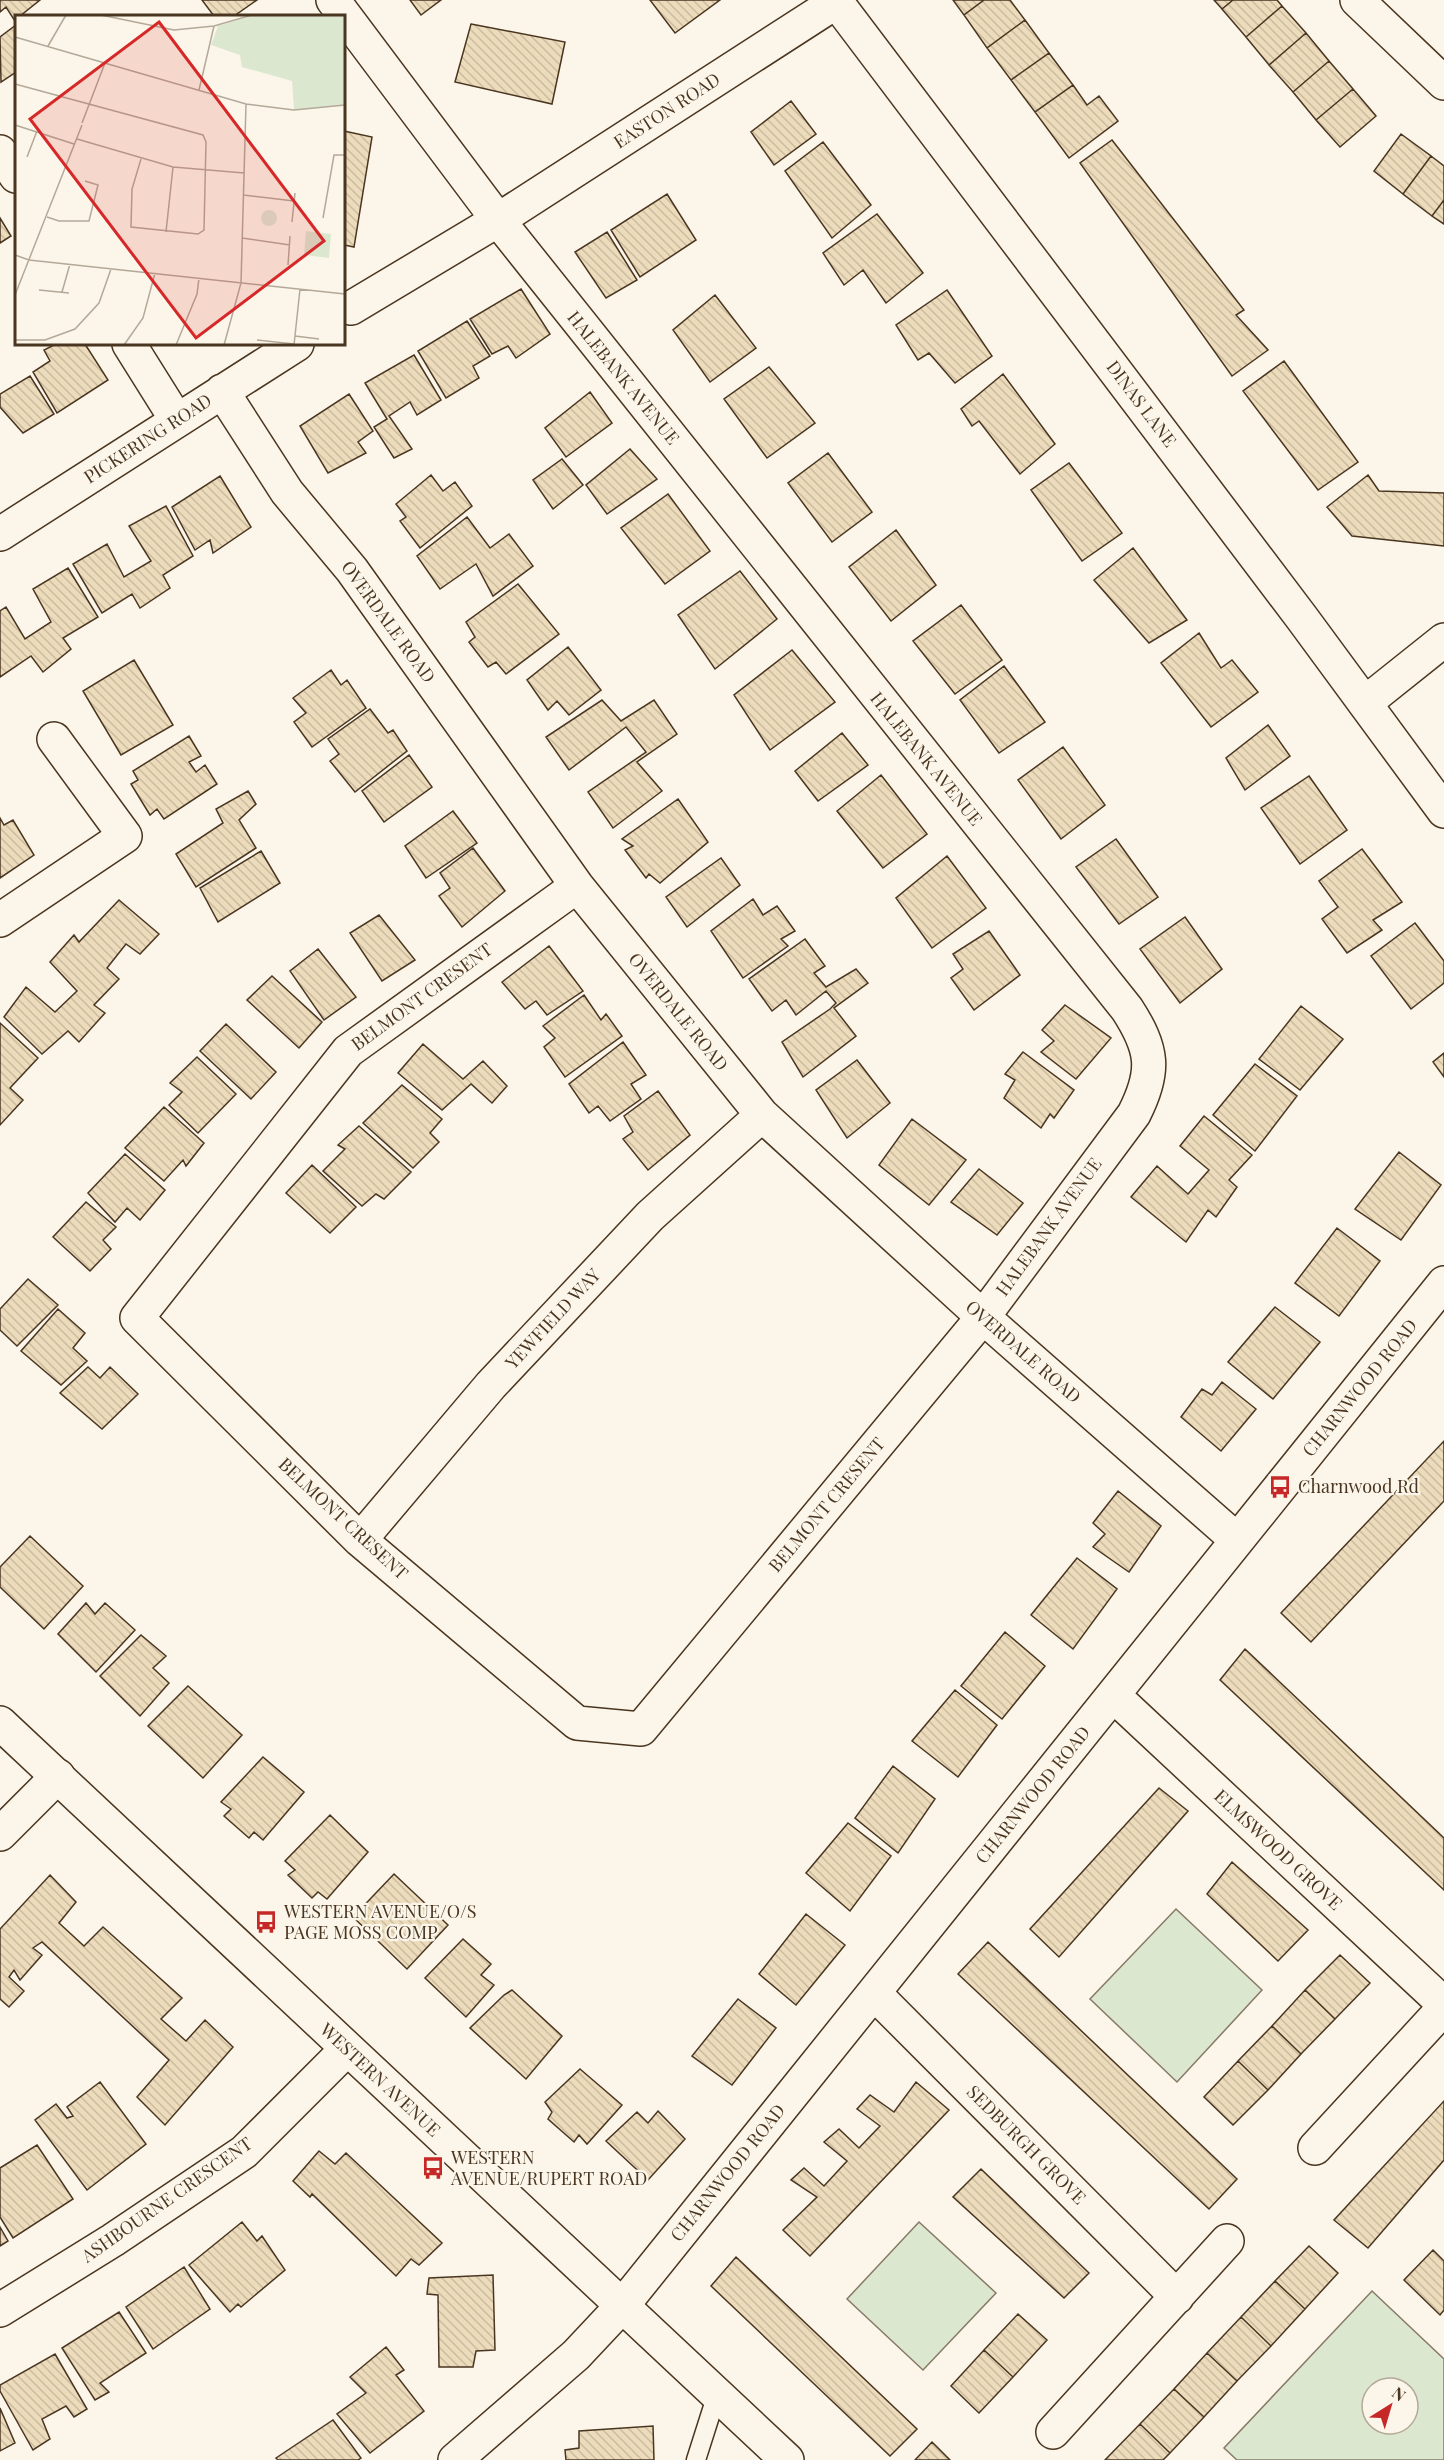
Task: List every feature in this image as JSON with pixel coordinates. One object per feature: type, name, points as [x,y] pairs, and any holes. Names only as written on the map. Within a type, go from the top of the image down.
[{"type":"street","points":[[333,0],[344,15]]},
{"type":"street","points":[[1357,0],[1444,83]]},
{"type":"street","name":"EASTON ROAD","points":[[351,308],[498,220],[836,1]]},
{"type":"street","name":"DINAS LANE","points":[[836,1],[1444,811]]},
{"type":"street","points":[[345,16],[498,220]]},
{"type":"street","points":[[0,152],[15,174]]},
{"type":"street","name":"HALEBANK AVENUE","points":[[498,220],[1127,1009],[1146,1042],[1149,1073],[1145,1093],[1134,1114],[982,1317]]},
{"type":"street","points":[[130,345],[176,419]]},
{"type":"street","name":"PICKERING ROAD","points":[[0,534],[176,419],[295,345]]},
{"type":"street","name":"OVERDALE ROAD","points":[[222,391],[287,492],[352,570],[576,886],[762,1115],[982,1317],[1237,1540]]},
{"type":"street","points":[[1365,703],[1444,640]]},
{"type":"street","points":[[0,920],[125,836],[54,739]]},
{"type":"street","name":"BELMONT CRESENT","points":[[576,886],[348,1051],[137,1318],[360,1540],[577,1723],[641,1729],[982,1317]]},
{"type":"street","name":"YEWFIELD WAY","points":[[360,1540],[491,1385],[626,1241],[650,1216],[762,1115]]},
{"type":"street","name":"CHARNWOOD ROAD","points":[[455,2460],[576,2355],[622,2306],[1444,1283]]},
{"type":"street","name":"ELMSWOOD GROVE","points":[[1113,1695],[1444,2006],[1315,2148]]},
{"type":"street","name":"WESTERN AVENUE","points":[[0,1723],[787,2460]]},
{"type":"street","points":[[0,1834],[58,1776]]},
{"type":"street","name":"SEDBURGH GROVE","points":[[875,1994],[1177,2297]]},
{"type":"street","name":"ASHBOURNE CRESCENT","points":[[0,2310],[113,2240],[244,2152],[347,2049]]},
{"type":"street","points":[[1053,2432],[1227,2241]]},
{"type":"lane","points":[[696,2460],[717,2394]]},
{"type":"green space","points":[[1176,1909],[1262,1990],[1177,2082],[1090,1999]]},
{"type":"green space","points":[[919,2222],[996,2293],[923,2370],[847,2299]]},
{"type":"green space","points":[[1372,2291],[1444,2359],[1444,2460],[1237,2460],[1224,2448]]},
{"type":"building","points":[[0,0],[40,0],[21,15],[15,15],[15,21],[6,7],[0,12]]},
{"type":"building","points":[[202,0],[257,0],[235,15],[213,15]]},
{"type":"building","points":[[410,0],[441,0],[421,15]]},
{"type":"building","points":[[650,0],[720,0],[675,33]]},
{"type":"building","points":[[953,0],[984,0],[964,15]]},
{"type":"building","points":[[984,0],[1010,0],[1025,20],[987,48],[964,15]]},
{"type":"building","points":[[1214,0],[1233,0],[1222,9]]},
{"type":"building","points":[[1233,0],[1277,0],[1282,6],[1246,37],[1222,9]]},
{"type":"building","points":[[1282,6],[1306,33],[1269,65],[1246,37]]},
{"type":"building","points":[[1025,20],[1049,53],[1011,80],[987,48]]},
{"type":"building","points":[[471,24],[565,42],[552,104],[455,82]]},
{"type":"building","points":[[15,26],[15,73],[1,82],[0,37]]},
{"type":"building","points":[[1306,33],[1329,61],[1293,92],[1269,65]]},
{"type":"building","points":[[1049,53],[1073,85],[1035,112],[1011,80]]},
{"type":"building","points":[[1329,61],[1353,89],[1316,120],[1293,92]]},
{"type":"building","points":[[1073,85],[1087,105],[1099,96],[1118,121],[1069,158],[1035,112]]},
{"type":"building","points":[[1353,89],[1376,116],[1340,147],[1316,120]]},
{"type":"building","points":[[791,101],[816,134],[774,165],[751,132]]},
{"type":"building","points":[[345,131],[372,137],[354,247],[345,245]]},
{"type":"building","points":[[1401,134],[1431,156],[1403,194],[1374,171]]},
{"type":"building","points":[[1112,140],[1244,310],[1236,315],[1268,350],[1232,376],[1080,163]]},
{"type":"building","points":[[823,142],[871,205],[832,238],[785,171]]},
{"type":"building","points":[[1431,156],[1444,166],[1444,200],[1432,216],[1403,194]]},
{"type":"building","points":[[667,194],[696,240],[640,277],[611,230]]},
{"type":"building","points":[[1444,200],[1444,224],[1432,216]]},
{"type":"building","points":[[877,214],[923,273],[886,303],[863,270],[844,285],[823,253]]},
{"type":"building","points":[[0,218],[11,236],[0,243]]},
{"type":"building","points":[[607,232],[637,280],[606,298],[575,252]]},
{"type":"building","points":[[521,289],[550,334],[516,358],[508,346],[492,354],[470,319]]},
{"type":"building","points":[[947,290],[992,356],[955,383],[929,353],[918,360],[896,325]]},
{"type":"building","points":[[715,295],[756,348],[710,382],[673,330]]},
{"type":"building","points":[[467,321],[490,356],[473,366],[479,378],[446,398],[418,351]]},
{"type":"building","points":[[54,345],[86,345],[108,380],[57,413],[33,372],[50,361],[44,350]]},
{"type":"building","points":[[414,355],[441,400],[417,415],[410,402],[389,416],[412,449],[394,458],[374,427],[387,419],[365,383]]},
{"type":"building","points":[[1284,361],[1358,462],[1318,490],[1243,391]]},
{"type":"building","points":[[769,367],[815,423],[767,458],[724,399]]},
{"type":"building","points":[[1003,374],[1055,444],[1020,474],[979,421],[972,426],[961,409]]},
{"type":"building","points":[[30,376],[54,414],[23,433],[0,407],[0,394]]},
{"type":"building","points":[[590,392],[612,423],[566,457],[545,428]]},
{"type":"building","points":[[349,394],[373,431],[358,442],[366,453],[328,473],[300,426]]},
{"type":"building","points":[[630,449],[657,479],[607,514],[586,485]]},
{"type":"building","points":[[828,453],[872,512],[832,542],[788,483]]},
{"type":"building","points":[[562,459],[583,485],[553,509],[533,480]]},
{"type":"building","points":[[1069,463],[1122,533],[1082,561],[1031,490]]},
{"type":"building","points":[[431,475],[443,491],[455,482],[472,506],[420,548],[400,521],[406,517],[396,504]]},
{"type":"building","points":[[1368,475],[1379,491],[1444,493],[1444,546],[1352,536],[1327,507]]},
{"type":"building","points":[[220,476],[251,527],[213,553],[210,540],[195,550],[172,507]]},
{"type":"building","points":[[668,494],[710,551],[665,584],[621,528]]},
{"type":"building","points":[[166,506],[193,556],[163,575],[170,588],[140,608],[132,594],[102,613],[73,564],[107,544],[124,577],[151,561],[129,526]]},
{"type":"building","points":[[467,517],[490,548],[509,534],[533,566],[493,596],[476,564],[440,589],[417,556]]},
{"type":"building","points":[[896,530],[936,585],[891,621],[849,567]]},
{"type":"building","points":[[1133,548],[1187,620],[1149,643],[1094,580]]},
{"type":"building","points":[[68,568],[98,617],[63,638],[71,649],[43,672],[31,656],[0,677],[0,611],[6,607],[25,639],[51,622],[33,589]]},
{"type":"building","points":[[740,571],[777,619],[715,669],[678,615]]},
{"type":"building","points":[[518,584],[559,634],[506,674],[496,662],[488,667],[469,642],[475,637],[466,622]]},
{"type":"building","points":[[961,605],[1002,660],[955,694],[913,641]]},
{"type":"building","points":[[1199,633],[1221,668],[1232,660],[1258,692],[1211,727],[1161,663]]},
{"type":"building","points":[[568,647],[601,690],[569,715],[557,701],[548,710],[527,680]]},
{"type":"building","points":[[792,650],[835,702],[770,750],[734,695]]},
{"type":"building","points":[[134,660],[173,725],[121,755],[83,691]]},
{"type":"building","points":[[1004,666],[1045,722],[999,753],[960,700]]},
{"type":"building","points":[[331,670],[341,685],[347,680],[366,708],[312,747],[294,722],[306,713],[293,698]]},
{"type":"building","points":[[602,700],[621,721],[654,700],[677,734],[637,762],[662,791],[613,828],[588,792],[646,752],[626,727],[569,770],[546,737]]},
{"type":"building","points":[[370,709],[388,733],[393,730],[407,751],[355,792],[330,761],[339,754],[328,739]]},
{"type":"building","points":[[1268,725],[1290,756],[1245,790],[1226,758]]},
{"type":"building","points":[[842,733],[868,765],[818,801],[795,771]]},
{"type":"building","points":[[189,736],[201,756],[189,762],[196,772],[205,765],[217,784],[164,819],[157,809],[150,815],[131,784],[138,780],[133,771]]},
{"type":"building","points":[[1063,747],[1105,805],[1061,839],[1018,780]]},
{"type":"building","points":[[409,755],[432,787],[384,822],[362,791]]},
{"type":"building","points":[[881,775],[927,834],[883,868],[837,811]]},
{"type":"building","points":[[1309,776],[1347,830],[1300,864],[1261,808]]},
{"type":"building","points":[[248,791],[256,804],[239,820],[256,848],[196,887],[176,854],[223,823],[216,809]]},
{"type":"building","points":[[678,799],[708,842],[660,883],[649,874],[646,878],[625,850],[633,846],[622,839]]},
{"type":"building","points":[[453,811],[477,843],[426,878],[405,846]]},
{"type":"building","points":[[0,818],[4,825],[13,820],[34,855],[0,878]]},
{"type":"building","points":[[1116,839],[1158,897],[1119,924],[1076,867]]},
{"type":"building","points":[[473,848],[505,891],[462,927],[439,896],[450,888],[440,873]]},
{"type":"building","points":[[1362,849],[1402,902],[1373,920],[1382,930],[1347,953],[1322,919],[1338,907],[1319,881]]},
{"type":"building","points":[[261,851],[280,883],[218,922],[200,888]]},
{"type":"building","points":[[947,856],[986,908],[932,948],[896,898]]},
{"type":"building","points":[[721,858],[740,885],[687,927],[666,897]]},
{"type":"building","points":[[753,899],[763,915],[777,906],[795,931],[781,939],[788,946],[743,978],[711,931]]},
{"type":"building","points":[[119,900],[159,934],[140,954],[126,944],[107,968],[119,979],[94,1005],[105,1013],[79,1042],[68,1031],[42,1054],[4,1017],[26,987],[55,1012],[77,991],[50,962],[74,935],[79,942]]},
{"type":"building","points":[[379,915],[415,960],[382,981],[350,933]]},
{"type":"building","points":[[1185,917],[1222,969],[1180,1003],[1140,949]]},
{"type":"building","points":[[1415,923],[1444,961],[1444,983],[1411,1009],[1371,956]]},
{"type":"building","points":[[989,931],[1020,975],[974,1010],[951,978],[963,969],[953,954]]},
{"type":"building","points":[[805,939],[825,966],[814,973],[826,987],[856,969],[868,983],[834,1008],[856,1036],[803,1077],[782,1042],[836,1003],[826,991],[796,1015],[786,1000],[772,1011],[749,979]]},
{"type":"building","points":[[549,946],[583,991],[547,1015],[536,1001],[525,1009],[502,982]]},
{"type":"building","points":[[318,949],[356,997],[324,1020],[290,971]]},
{"type":"building","points":[[272,976],[322,1022],[299,1048],[247,1000]]},
{"type":"building","points":[[584,995],[601,1020],[606,1014],[622,1036],[565,1077],[544,1047],[555,1038],[543,1026]]},
{"type":"building","points":[[1065,1005],[1111,1038],[1076,1079],[1041,1052],[1054,1041],[1042,1030]]},
{"type":"building","points":[[1301,1006],[1343,1039],[1300,1090],[1259,1059]]},
{"type":"building","points":[[0,1023],[38,1058],[10,1088],[23,1100],[0,1125]]},
{"type":"building","points":[[226,1024],[276,1072],[251,1099],[200,1051]]},
{"type":"building","points":[[623,1042],[646,1075],[631,1084],[641,1099],[610,1121],[598,1106],[589,1113],[569,1084]]},
{"type":"building","points":[[423,1044],[463,1079],[483,1061],[507,1086],[492,1103],[471,1084],[442,1110],[398,1073]]},
{"type":"building","points":[[1023,1052],[1074,1090],[1054,1118],[1050,1114],[1041,1128],[1004,1098],[1015,1080],[1005,1074]]},
{"type":"building","points":[[1444,1053],[1444,1077],[1433,1062]]},
{"type":"building","points":[[197,1057],[236,1094],[198,1133],[169,1105],[182,1092],[170,1083]]},
{"type":"building","points":[[857,1060],[890,1103],[847,1138],[816,1090]]},
{"type":"building","points":[[1255,1064],[1297,1096],[1255,1151],[1213,1115]]},
{"type":"building","points":[[402,1085],[442,1119],[430,1133],[439,1142],[413,1168],[363,1123]]},
{"type":"building","points":[[658,1091],[690,1135],[648,1170],[623,1139],[633,1132],[624,1116]]},
{"type":"building","points":[[164,1107],[204,1143],[186,1166],[183,1160],[164,1181],[125,1148]]},
{"type":"building","points":[[1204,1116],[1252,1155],[1229,1180],[1237,1187],[1216,1217],[1208,1210],[1186,1242],[1131,1197],[1157,1166],[1188,1194],[1209,1170],[1180,1146]]},
{"type":"building","points":[[912,1119],[966,1160],[929,1205],[879,1165]]},
{"type":"building","points":[[359,1126],[411,1172],[384,1199],[376,1194],[362,1206],[323,1171],[345,1149],[338,1145]]},
{"type":"building","points":[[1399,1152],[1441,1185],[1401,1240],[1355,1209]]},
{"type":"building","points":[[125,1154],[165,1190],[140,1220],[127,1208],[115,1222],[88,1193]]},
{"type":"building","points":[[312,1165],[356,1207],[330,1233],[286,1193]]},
{"type":"building","points":[[979,1169],[1023,1203],[997,1235],[951,1202]]},
{"type":"building","points":[[86,1202],[116,1227],[103,1240],[111,1249],[90,1271],[53,1237]]},
{"type":"building","points":[[1337,1228],[1380,1261],[1339,1316],[1295,1283]]},
{"type":"building","points":[[28,1279],[58,1305],[17,1346],[0,1330],[0,1309]]},
{"type":"building","points":[[1275,1307],[1320,1342],[1273,1399],[1228,1362]]},
{"type":"building","points":[[58,1309],[85,1333],[73,1348],[87,1361],[61,1385],[21,1351]]},
{"type":"building","points":[[88,1367],[100,1378],[110,1367],[138,1394],[102,1429],[60,1393]]},
{"type":"building","points":[[1222,1382],[1256,1409],[1221,1451],[1181,1417],[1202,1389],[1212,1395]]},
{"type":"building","points":[[1444,1441],[1444,1501],[1311,1642],[1281,1613]]},
{"type":"building","points":[[1118,1491],[1161,1526],[1129,1572],[1093,1547],[1105,1534],[1093,1523]]},
{"type":"building","points":[[30,1536],[83,1586],[44,1629],[0,1587],[0,1567]]},
{"type":"building","points":[[1077,1558],[1117,1589],[1073,1649],[1031,1615]]},
{"type":"building","points":[[86,1603],[95,1614],[105,1603],[135,1630],[96,1672],[58,1634]]},
{"type":"building","points":[[1005,1632],[1045,1666],[1002,1719],[961,1686]]},
{"type":"building","points":[[141,1635],[166,1656],[153,1668],[169,1683],[140,1716],[100,1676]]},
{"type":"building","points":[[1245,1649],[1444,1838],[1444,1890],[1220,1680]]},
{"type":"building","points":[[188,1686],[242,1735],[203,1778],[148,1726]]},
{"type":"building","points":[[955,1690],[997,1725],[958,1777],[912,1741]]},
{"type":"building","points":[[263,1757],[304,1792],[263,1840],[254,1832],[249,1838],[224,1816],[231,1809],[221,1802]]},
{"type":"building","points":[[893,1766],[935,1799],[898,1853],[855,1818]]},
{"type":"building","points":[[1159,1788],[1188,1811],[1059,1957],[1030,1929]]},
{"type":"building","points":[[330,1815],[368,1852],[327,1899],[318,1892],[312,1898],[288,1875],[295,1870],[285,1861]]},
{"type":"building","points":[[848,1823],[891,1856],[850,1911],[806,1873]]},
{"type":"building","points":[[1232,1862],[1308,1930],[1278,1961],[1207,1894]]},
{"type":"building","points":[[394,1874],[448,1925],[407,1969],[353,1917]]},
{"type":"building","points":[[50,1875],[76,1902],[59,1923],[84,1946],[103,1927],[182,1998],[161,2019],[186,2041],[205,2020],[233,2047],[165,2125],[137,2097],[169,2060],[42,1942],[33,1948],[42,1955],[20,1980],[14,1970],[9,1977],[24,1991],[9,2007],[0,1999],[0,1929]]},
{"type":"building","points":[[806,1914],[845,1945],[796,2005],[759,1974]]},
{"type":"building","points":[[463,1939],[491,1964],[481,1975],[494,1985],[466,2017],[425,1978]]},
{"type":"building","points":[[988,1942],[1237,2179],[1209,2209],[958,1974]]},
{"type":"building","points":[[1340,1955],[1370,1983],[1335,2019],[1305,1990]]},
{"type":"building","points":[[512,1990],[562,2036],[526,2079],[470,2028]]},
{"type":"building","points":[[1305,1990],[1335,2019],[1301,2054],[1272,2026]]},
{"type":"building","points":[[738,1999],[776,2028],[732,2085],[692,2056]]},
{"type":"building","points":[[1272,2026],[1301,2054],[1268,2090],[1238,2061]]},
{"type":"building","points":[[1238,2061],[1268,2090],[1233,2125],[1204,2097]]},
{"type":"building","points":[[580,2069],[622,2105],[587,2144],[579,2135],[574,2142],[548,2119],[552,2112],[545,2102]]},
{"type":"building","points":[[100,2082],[146,2144],[87,2190],[35,2120],[56,2104],[67,2118],[73,2116],[67,2107]]},
{"type":"building","points":[[916,2082],[949,2110],[810,2256],[783,2230],[817,2197],[791,2180],[804,2168],[824,2186],[847,2161],[824,2142],[839,2129],[859,2148],[880,2126],[857,2109],[870,2095],[894,2112]]},
{"type":"building","points":[[1444,2101],[1444,2160],[1368,2248],[1334,2220]]},
{"type":"building","points":[[658,2111],[685,2139],[648,2180],[606,2141],[637,2112],[648,2123]]},
{"type":"building","points":[[37,2145],[73,2199],[13,2238],[0,2217],[0,2168]]},
{"type":"building","points":[[319,2151],[335,2164],[346,2153],[442,2243],[419,2265],[411,2259],[396,2276],[312,2194],[310,2197],[293,2181]]},
{"type":"building","points":[[981,2169],[1089,2273],[1064,2298],[953,2197]]},
{"type":"building","points":[[242,2222],[257,2241],[262,2236],[285,2270],[241,2307],[238,2304],[230,2312],[189,2265]]},
{"type":"building","points":[[0,2227],[8,2241],[0,2246]]},
{"type":"building","points":[[1309,2246],[1338,2273],[1305,2309],[1275,2281]]},
{"type":"building","points":[[1433,2250],[1444,2261],[1444,2310],[1440,2315],[1404,2280]]},
{"type":"building","points":[[736,2257],[917,2429],[890,2456],[711,2286]]},
{"type":"building","points":[[184,2267],[210,2309],[153,2349],[126,2307]]},
{"type":"building","points":[[493,2275],[495,2350],[476,2351],[473,2367],[439,2367],[438,2295],[427,2294],[429,2278]]},
{"type":"building","points":[[1275,2281],[1305,2309],[1271,2346],[1241,2317]]},
{"type":"building","points":[[119,2312],[146,2353],[100,2383],[109,2392],[95,2400],[62,2348]]},
{"type":"building","points":[[1018,2314],[1047,2340],[1013,2377],[984,2350]]},
{"type":"building","points":[[1241,2317],[1271,2346],[1237,2381],[1207,2353]]},
{"type":"building","points":[[386,2347],[404,2370],[396,2375],[424,2411],[370,2453],[337,2414],[366,2393],[350,2377]]},
{"type":"building","points":[[984,2350],[1013,2377],[979,2413],[951,2386]]},
{"type":"building","points":[[1207,2353],[1237,2381],[1204,2417],[1174,2389]]},
{"type":"building","points":[[55,2354],[87,2409],[74,2417],[66,2406],[42,2419],[50,2439],[33,2450],[0,2391],[0,2385]]},
{"type":"building","points":[[1174,2389],[1204,2417],[1170,2453],[1140,2424]]},
{"type":"building","points":[[0,2408],[15,2443],[0,2451]]},
{"type":"building","points":[[333,2420],[361,2458],[358,2460],[278,2460],[276,2458]]},
{"type":"building","points":[[1140,2424],[1170,2453],[1163,2460],[1105,2460]]},
{"type":"building","points":[[653,2426],[654,2460],[566,2460],[565,2450],[579,2448],[579,2431]]},
{"type":"building","points":[[932,2442],[950,2460],[915,2460]]},
{"type":"place","name":"Charnwood Rd","points":[[1280,1487]]},
{"type":"place","name":"WESTERN AVENUE/O/S PAGE MOSS COMP","points":[[266,1922]]},
{"type":"place","name":"WESTERN AVENUE/RUPERT ROAD","points":[[433,2168]]}]
